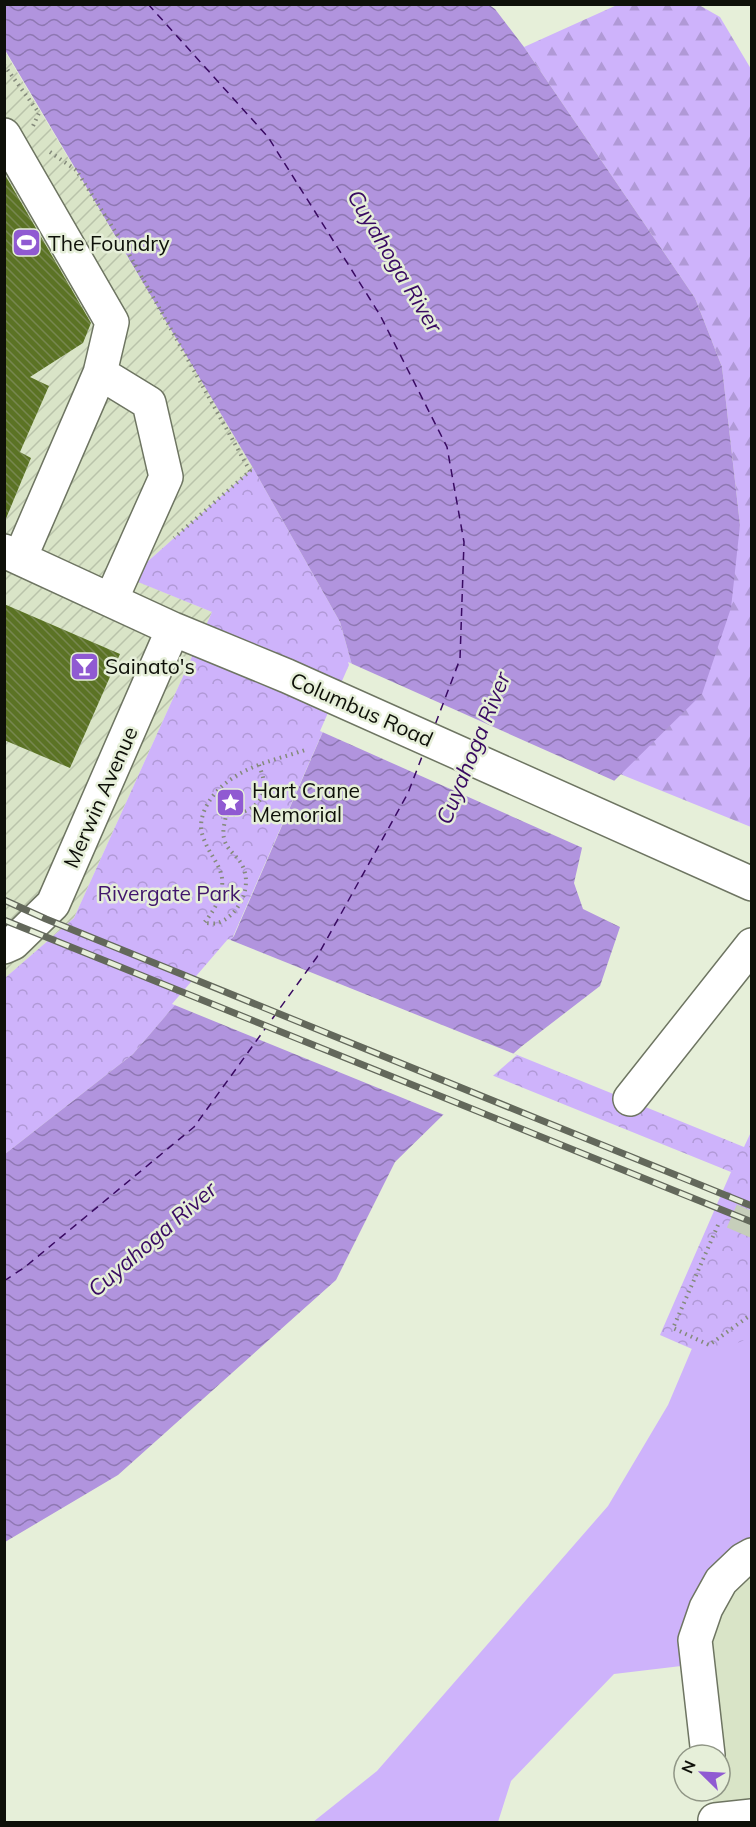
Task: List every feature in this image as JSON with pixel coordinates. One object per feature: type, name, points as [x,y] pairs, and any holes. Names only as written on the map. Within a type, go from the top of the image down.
[{"type":"street","points":[[4,135],[112,322],[100,374],[12,555]]},
{"type":"street","points":[[100,374],[148,403],[166,477],[111,600]]},
{"type":"street","name":"Columbus Road","points":[[12,555],[173,629],[287,676],[752,884]]},
{"type":"street","name":"Merwin Avenue","points":[[4,947],[13,943],[53,904],[173,629]]},
{"type":"street","points":[[630,1100],[752,945]]},
{"type":"street","points":[[707,1743],[695,1640],[706,1608],[721,1581],[742,1560],[752,1555]]},
{"type":"street","points":[[714,1811],[752,1816]]},
{"type":"path","points":[[259,765],[264,783],[263,794],[253,807],[244,812],[226,815],[223,837],[247,876],[245,893],[239,905],[228,917],[217,923],[204,923],[214,912],[221,890],[222,877],[218,864],[207,846],[201,828],[206,808],[216,790],[236,775],[259,765],[305,750]]},
{"type":"path","points":[[718,1225],[673,1328],[709,1345],[752,1314]]},
{"type":"shaded area","points":[[4,50],[253,468],[147,562],[139,582],[212,612],[74,918],[5,978]]},
{"type":"shaded area","points":[[751,1555],[751,1822],[715,1822],[713,1803],[732,1803],[732,1743],[719,1743],[706,1608]]},
{"type":"green space","points":[[617,5],[699,5],[720,17],[751,69],[751,827],[620,774],[701,694],[740,525],[722,367],[695,298],[524,47]]},
{"type":"green space","name":"Rivergate Park","points":[[253,468],[340,622],[352,665],[232,939],[744,1147],[751,1132],[751,1339],[708,1356],[660,1335],[731,1172],[212,962],[133,1054],[5,1154],[5,978],[74,918],[212,612],[138,582],[147,562]]},
{"type":"green space","points":[[751,1222],[751,1555],[743,1560],[698,1664],[614,1674],[511,1781],[498,1822],[313,1822],[377,1771],[608,1506],[668,1405]]},
{"type":"water","name":"Cuyahoga River","points":[[488,4],[495,9],[524,47],[695,298],[722,367],[740,525],[731,608],[702,694],[614,781],[582,848],[574,883],[583,909],[620,927],[600,986],[522,1046],[444,1114],[395,1162],[336,1280],[118,1475],[5,1542],[5,1154],[133,1054],[234,936],[352,665],[340,622],[253,468],[5,50],[4,5]]},
{"type":"pier","points":[[348,662],[617,782],[585,849],[320,731],[349,665]]},
{"type":"pier","points":[[228,939],[517,1055],[447,1116],[172,1004]]},
{"type":"building","name":"The Foundry","points":[[4,173],[91,323],[83,343],[30,377],[49,386],[20,452],[31,458],[5,521]]},
{"type":"building","points":[[4,604],[120,654],[70,768],[4,740]]},
{"type":"ferry route","points":[[148,4],[268,137],[380,315],[447,447],[464,542],[460,659],[435,725]]},
{"type":"ferry route","points":[[4,1281],[25,1267],[194,1127],[317,957],[408,793],[423,754]]},
{"type":"tunnel","points":[[742,1234],[752,1211]]},
{"type":"railway","points":[[4,900],[752,1206]]},
{"type":"railway","points":[[4,920],[752,1222]]},
{"type":"place","name":"The Foundry","points":[[27,243]]},
{"type":"place","name":"Sainato's","points":[[84,666]]},
{"type":"place","name":"Hart Crane Memorial","points":[[231,802]]}]
